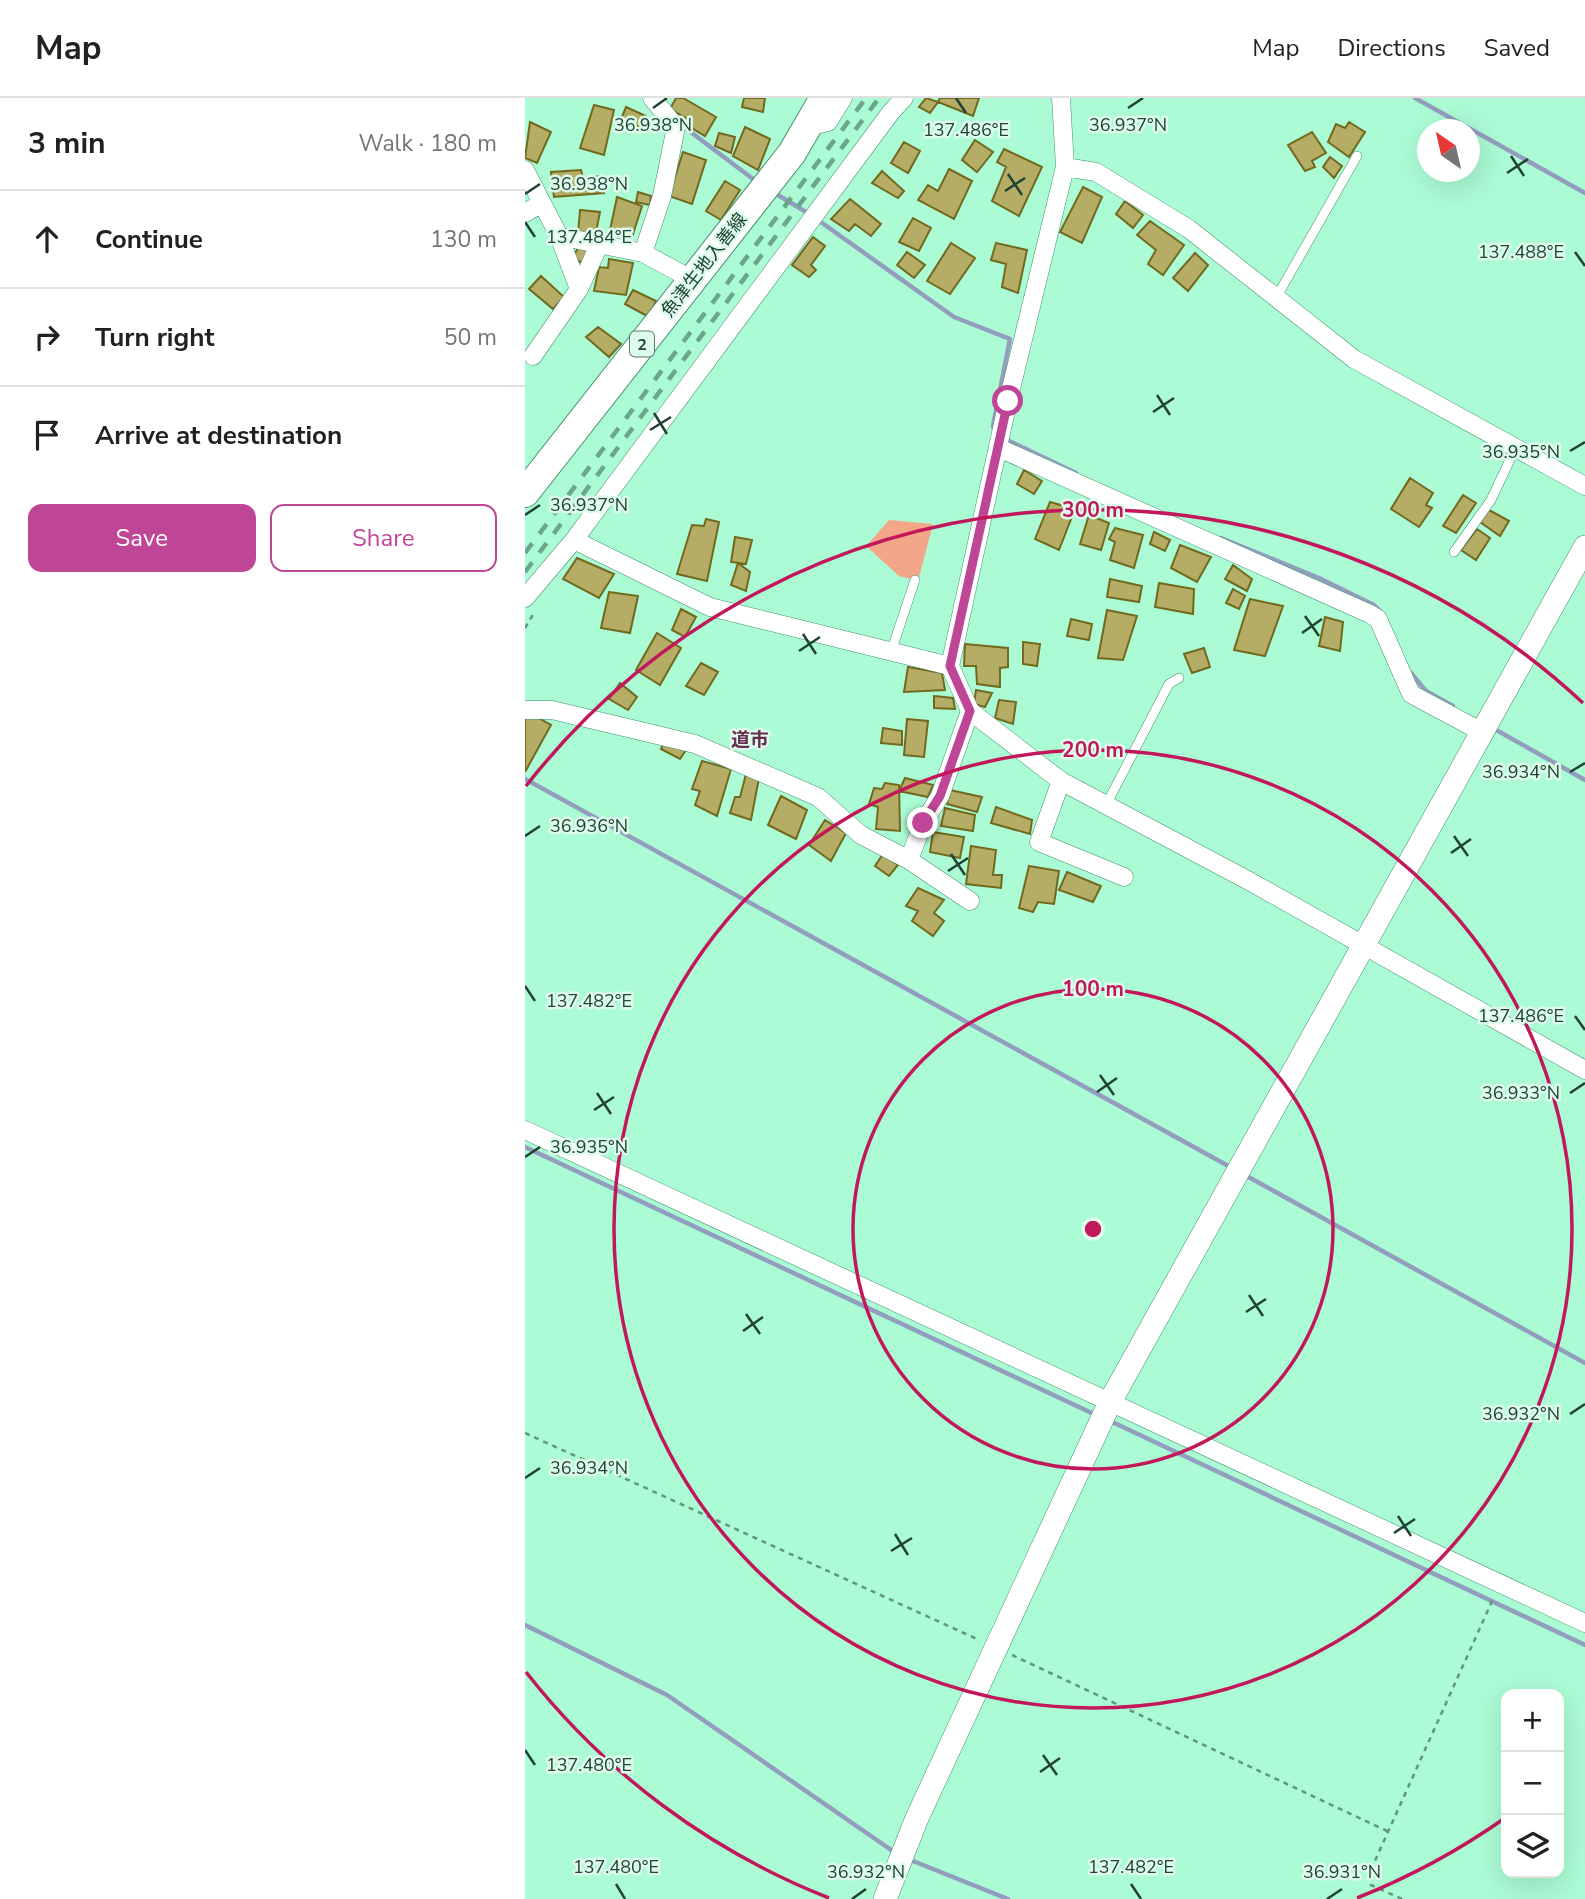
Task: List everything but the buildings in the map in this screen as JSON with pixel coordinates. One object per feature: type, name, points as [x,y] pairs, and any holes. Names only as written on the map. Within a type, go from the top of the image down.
[{"type":"main road","name":"魚津生地入善線","points":[[525,493],[766,187],[823,105]]},
{"type":"street","points":[[643,253],[662,196],[676,127],[652,98]]},
{"type":"street","points":[[525,598],[574,540],[904,98]]},
{"type":"street","points":[[1061,98],[1065,167],[950,666],[970,711],[1061,781],[1251,882],[1585,1070]]},
{"type":"street","points":[[1065,167],[1096,172],[1189,229],[1354,359],[1585,486]]},
{"type":"street","points":[[525,170],[559,236],[579,289]]},
{"type":"street","points":[[525,213],[542,203]]},
{"type":"street","points":[[559,236],[643,253],[693,279]]},
{"type":"street","points":[[533,356],[579,289],[600,243]]},
{"type":"street","points":[[999,448],[1370,614],[1378,619],[1412,694],[1482,732]]},
{"type":"street","points":[[574,540],[710,607],[891,654],[950,666]]},
{"type":"street","points":[[885,1899],[917,1818],[1111,1400],[1585,547]]},
{"type":"street","points":[[525,710],[552,710],[695,744],[818,797],[861,835],[909,860],[970,901]]},
{"type":"street","points":[[909,860],[923,823],[940,796],[970,711]]},
{"type":"street","points":[[1061,781],[1039,842],[1123,877]]},
{"type":"street","points":[[525,1130],[1111,1400],[1585,1623]]},
{"type":"lane","points":[[1276,298],[1357,156]]},
{"type":"lane","points":[[1454,552],[1491,499],[1515,447]]},
{"type":"lane","points":[[891,654],[915,580]]},
{"type":"lane","points":[[1106,805],[1169,684],[1179,678]]},
{"type":"path","points":[[525,1433],[997,1648],[1387,1831]]},
{"type":"path","points":[[1402,1899],[1371,1885],[1369,1874],[1500,1584]]},
{"type":"shaded area","points":[[889,520],[933,524],[918,581],[899,576],[866,546]]},
{"type":"waterway","points":[[1415,98],[1585,193]]},
{"type":"waterway","points":[[680,124],[757,182]]},
{"type":"waterway","points":[[773,192],[811,215]]},
{"type":"waterway","points":[[818,220],[954,317],[1010,339],[993,426],[995,433]]},
{"type":"waterway","points":[[1005,439],[1076,473]]},
{"type":"waterway","points":[[1221,538],[1319,578],[1374,605],[1381,612]]},
{"type":"waterway","points":[[1411,673],[1426,691],[1453,706]]},
{"type":"waterway","points":[[1491,727],[1585,780]]},
{"type":"waterway","points":[[525,779],[1232,1168]]},
{"type":"waterway","points":[[525,1147],[1096,1415]]},
{"type":"waterway","points":[[1243,1174],[1585,1363]]},
{"type":"waterway","points":[[1108,1420],[1585,1645]]},
{"type":"waterway","points":[[525,1625],[667,1695],[897,1854]]},
{"type":"waterway","points":[[908,1859],[1008,1899]]},
{"type":"railway","points":[[525,553],[866,98]]},
{"type":"railway","points":[[525,572],[879,98]]},
{"type":"district","name":"道市","points":[[750,739]]},
{"type":"route","points":[[923,823],[940,796],[970,711],[950,666],[1008,401]]}]
